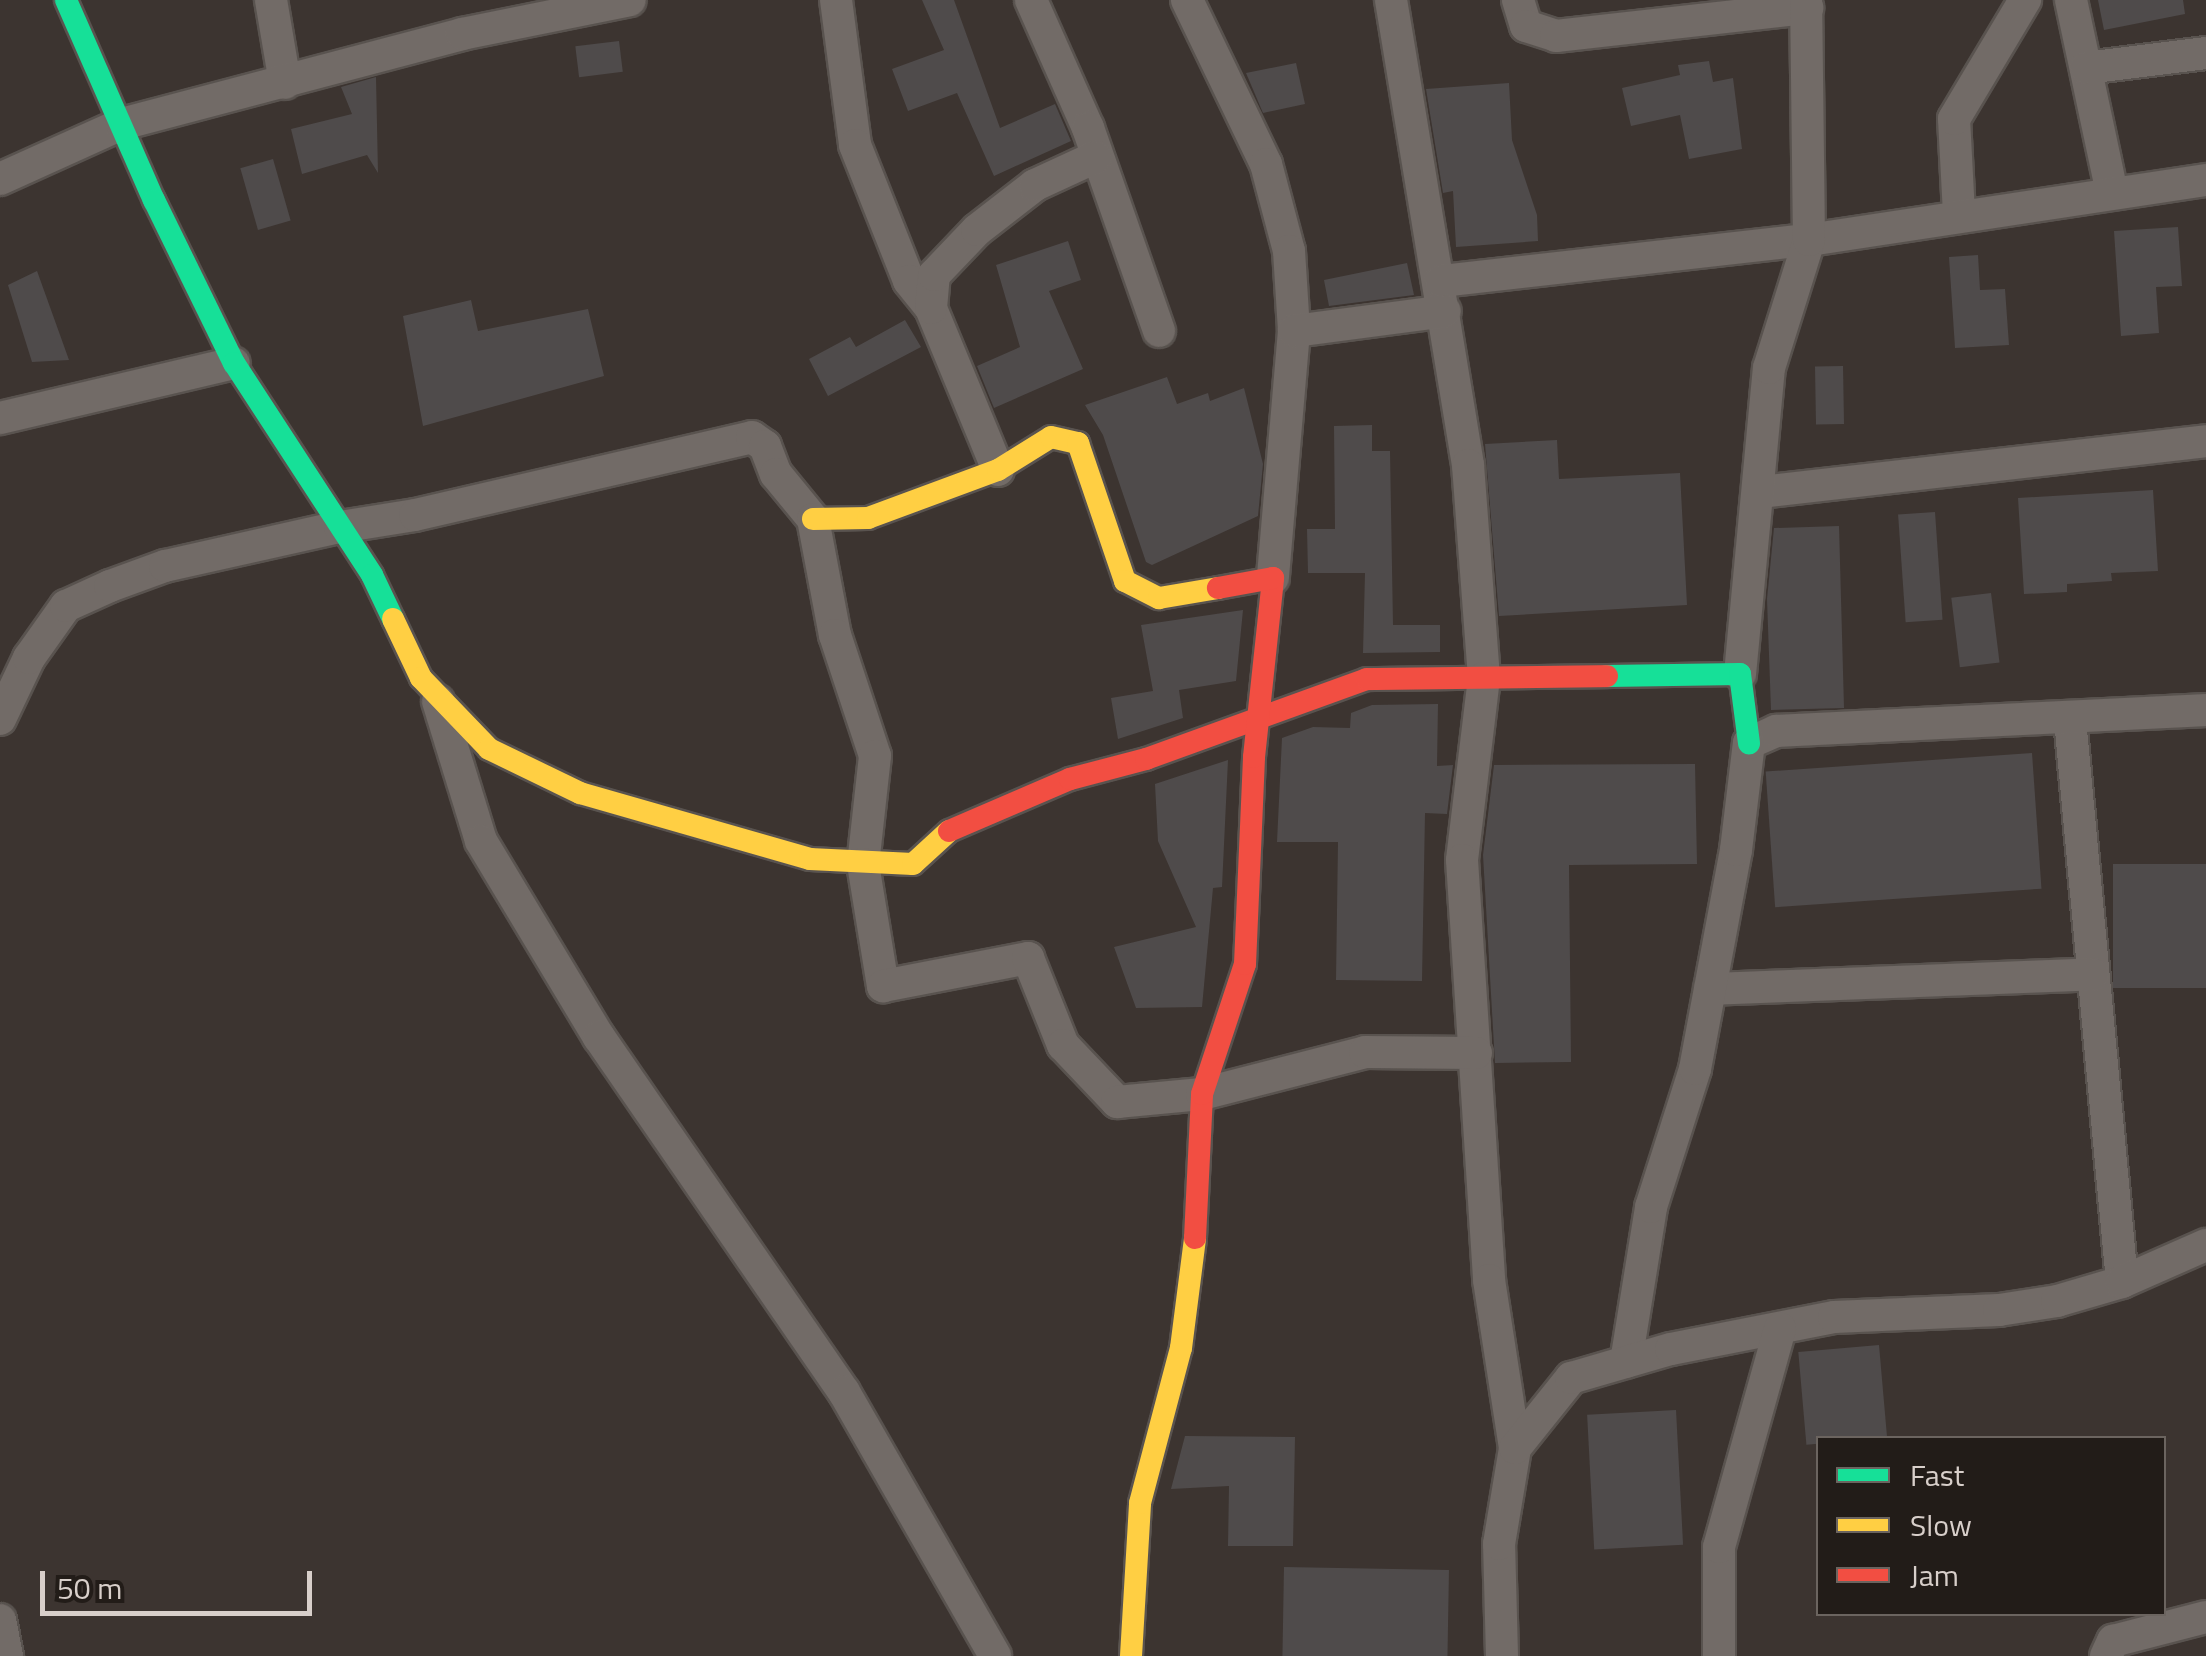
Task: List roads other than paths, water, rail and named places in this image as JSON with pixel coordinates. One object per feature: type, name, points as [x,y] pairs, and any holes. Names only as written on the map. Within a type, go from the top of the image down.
[{"type":"street","points":[[66,0],[234,363],[372,575],[395,630],[436,698],[481,841],[599,1037],[844,1392],[995,1656]]},
{"type":"street","points":[[271,0],[285,84]]},
{"type":"street","points":[[0,179],[122,124],[285,84],[494,13],[630,0]]},
{"type":"street","points":[[836,0],[856,145],[909,281],[931,308],[998,470]]},
{"type":"street","points":[[1131,1656],[1140,1503],[1181,1348],[1200,1203],[1202,1094],[1245,964],[1256,719],[1294,332],[1290,251],[1266,164],[1187,0]]},
{"type":"street","points":[[1391,0],[1443,296],[1468,466],[1484,678],[1462,860],[1489,1280],[1515,1448],[1499,1544],[1502,1656]]},
{"type":"street","points":[[1518,0],[1526,26],[1556,36],[1806,4],[1810,240],[1770,368],[1740,674],[1749,743],[1696,1070],[1651,1207],[1626,1362]]},
{"type":"street","points":[[1959,214],[1954,120],[2025,0]]},
{"type":"street","points":[[2071,0],[2112,194]]},
{"type":"street","points":[[1036,2],[1088,128],[1159,332]]},
{"type":"street","points":[[2086,68],[2206,53]]},
{"type":"street","points":[[931,308],[934,275],[977,230],[1035,185],[1096,158]]},
{"type":"street","points":[[1294,332],[1443,296],[1959,214],[2206,180]]},
{"type":"street","points":[[0,418],[234,363]]},
{"type":"street","points":[[0,719],[29,658],[66,606],[165,566],[340,527],[432,512],[752,437],[765,446],[776,474],[812,518],[835,635],[875,756],[862,864],[883,986],[1028,958],[1062,1046],[1117,1102],[1202,1094],[1365,1052],[1476,1053]]},
{"type":"street","points":[[812,518],[868,518],[998,470],[1051,437],[1078,443],[1124,581],[1159,598],[1272,578]]},
{"type":"street","points":[[1760,492],[2206,442]]},
{"type":"street","points":[[436,698],[489,750],[580,793],[810,859],[912,864],[954,826],[1070,778],[1146,759],[1367,679],[1740,674]]},
{"type":"street","points":[[1749,743],[1776,730],[2070,720],[2206,710]]},
{"type":"street","points":[[2070,720],[2122,1282]]},
{"type":"street","points":[[1710,989],[2093,974]]},
{"type":"street","points":[[1515,1448],[1571,1378],[1626,1362],[1834,1317],[1999,1310],[2057,1301],[2122,1282],[2206,1245]]},
{"type":"street","points":[[1719,1656],[1719,1547],[1780,1328]]},
{"type":"street","points":[[2106,1656],[2113,1641],[2206,1617]]},
{"type":"street","points":[[0,1620],[7,1656]]}]
